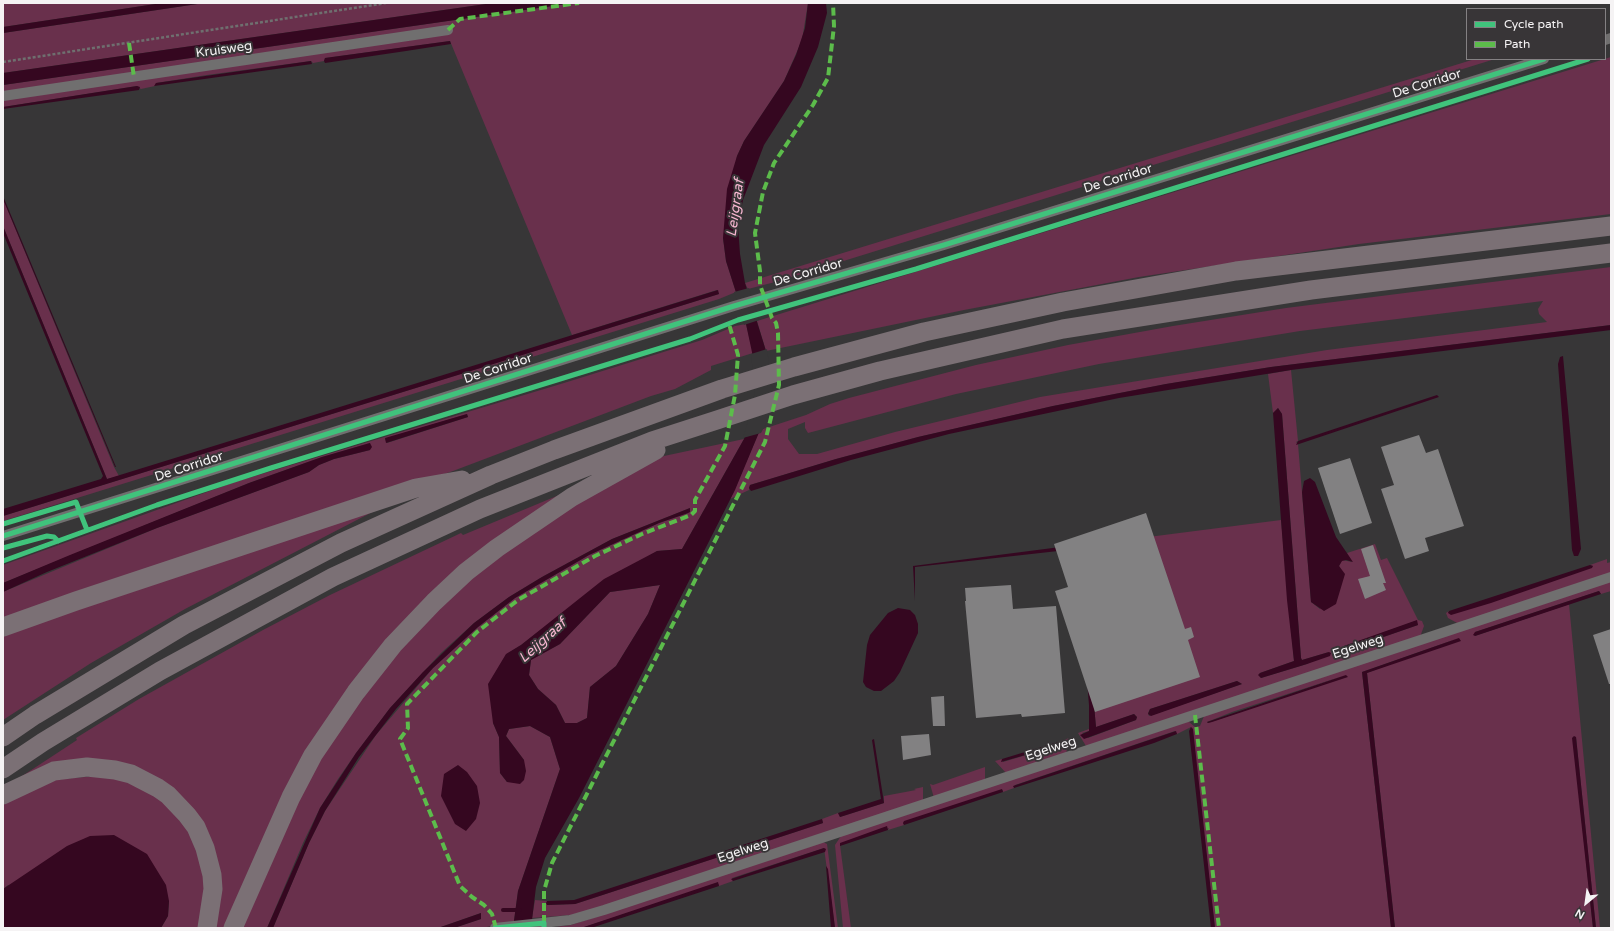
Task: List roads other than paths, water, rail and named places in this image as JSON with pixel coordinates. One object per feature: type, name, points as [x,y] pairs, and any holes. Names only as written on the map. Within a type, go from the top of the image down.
[{"type":"highway","points":[[3,737],[49,707],[205,614],[342,543],[491,476],[617,426],[722,389],[794,367],[932,330],[1063,302],[1236,271],[1611,226]]},
{"type":"highway","points":[[3,769],[56,734],[160,671],[333,577],[488,506],[652,441],[710,422],[880,371],[1063,329],[1311,290],[1611,253]]},
{"type":"highway","points":[[233,928],[290,797],[313,755],[365,679],[415,621],[466,572],[529,524],[572,497],[710,422]]},
{"type":"highway","points":[[3,627],[82,599],[416,488],[491,476]]},
{"type":"highway","points":[[3,795],[54,772],[87,767],[115,770],[131,774],[158,788],[168,795],[188,815],[196,827],[205,848],[212,875],[213,888],[207,928]]},
{"type":"street","name":"Kruisweg","points":[[3,96],[448,30]]},
{"type":"street","name":"De Corridor","points":[[3,536],[734,306],[944,244],[1541,60]]},
{"type":"street","name":"Egelweg","points":[[495,928],[570,920],[604,910],[1611,577]]},
{"type":"water","points":[[162,3],[204,3],[3,33],[3,27]]},
{"type":"water","points":[[493,3],[573,3],[3,85],[3,73]]},
{"type":"water","name":"Leijgraaf","points":[[808,3],[826,3],[827,13],[818,47],[801,87],[764,145],[743,200],[738,226],[740,254],[745,283],[766,351],[760,430],[735,490],[579,798],[545,858],[536,887],[531,928],[513,928],[518,891],[560,769],[550,737],[530,726],[509,729],[506,736],[524,760],[526,771],[524,780],[520,784],[507,782],[500,773],[499,737],[493,723],[488,684],[506,654],[521,645],[604,579],[657,551],[682,549],[744,439],[756,399],[756,371],[746,324],[726,261],[723,238],[727,189],[737,156],[744,141],[784,81],[796,55],[805,28]],"holes":[[[660,585],[648,614],[616,666],[590,687],[587,718],[577,723],[565,723],[556,705],[538,689],[529,675],[531,660],[560,644],[610,592]]]},
{"type":"water","points":[[450,41],[451,44],[325,63],[324,61],[325,58]]},
{"type":"water","points":[[311,61],[312,64],[154,86],[156,83]]},
{"type":"water","points":[[137,86],[140,87],[139,90],[3,109],[3,107]]},
{"type":"water","points":[[3,196],[116,467],[3,199]]},
{"type":"water","points":[[3,226],[107,479],[718,290],[719,294],[3,516],[3,509],[101,479],[103,476],[3,233]]},
{"type":"water","points":[[1611,325],[1611,330],[1291,370],[1119,398],[949,434],[851,460],[751,491],[749,488],[750,485],[836,459],[918,437],[1053,406],[1166,384],[1271,367]]},
{"type":"water","points":[[1563,356],[1581,549],[1578,556],[1574,556],[1572,550],[1558,364],[1560,357]]},
{"type":"water","points":[[1437,395],[1439,397],[1296,445],[1298,441]]},
{"type":"water","points":[[1278,408],[1282,414],[1301,658],[1302,660],[1329,652],[1331,653],[1330,656],[1261,678],[1258,675],[1260,673],[1294,661],[1287,600],[1273,413]]},
{"type":"water","points":[[467,414],[468,417],[386,443],[385,438]]},
{"type":"water","points":[[370,443],[372,447],[370,450],[334,459],[319,465],[309,472],[157,528],[47,572],[3,592],[3,583],[70,555],[249,483],[322,457]]},
{"type":"water","points":[[1310,478],[1315,482],[1336,537],[1353,562],[1346,560],[1342,561],[1339,566],[1345,574],[1336,604],[1324,611],[1311,602],[1302,492],[1304,481]]},
{"type":"water","points":[[690,508],[690,512],[688,513],[659,523],[589,555],[515,598],[478,627],[433,668],[396,709],[359,757],[325,811],[309,843],[273,928],[267,928],[320,808],[356,753],[390,708],[423,672],[474,623],[509,597],[542,577],[612,539]]},
{"type":"water","points":[[1076,545],[1076,549],[915,567],[915,601],[913,566]]},
{"type":"water","points":[[1077,561],[1081,562],[1096,727],[1134,714],[1137,717],[1136,720],[1084,739],[1080,735],[1089,731],[1089,705]]},
{"type":"water","points":[[1590,565],[1593,566],[1592,568],[1491,603],[1451,615],[1448,613],[1449,611]]},
{"type":"water","points":[[1599,591],[1601,594],[1475,636],[1473,635],[1475,632]]},
{"type":"water","points":[[898,608],[910,610],[915,615],[918,624],[918,633],[900,672],[894,681],[881,691],[874,691],[866,687],[863,682],[867,645],[870,635],[888,613]]},
{"type":"water","points":[[1417,620],[1418,625],[1346,650],[1344,648],[1344,646]]},
{"type":"water","points":[[1459,638],[1461,641],[1367,673],[1395,928],[1391,928],[1362,672]]},
{"type":"water","points":[[1346,675],[1348,677],[1212,722],[1207,722]]},
{"type":"water","points":[[1237,681],[1242,684],[1151,716],[1148,714],[1150,709]]},
{"type":"water","points":[[1191,727],[1193,729],[1215,928],[1211,928],[1189,731]]},
{"type":"water","points":[[1176,731],[1177,734],[1154,743],[1014,788],[1013,786]]},
{"type":"water","points":[[1574,736],[1576,737],[1596,928],[1593,928],[1572,738]]},
{"type":"water","points":[[874,739],[884,803],[840,817],[838,813],[881,799],[872,740]]},
{"type":"water","points":[[1061,741],[1062,744],[1060,745],[1001,762],[1002,759]]},
{"type":"water","points":[[458,765],[467,772],[477,786],[480,803],[476,819],[466,831],[455,824],[441,796],[444,774]]},
{"type":"water","points":[[1002,789],[1003,792],[904,825],[903,823],[904,821]]},
{"type":"water","points":[[822,819],[823,823],[575,904],[547,905],[546,903],[547,901],[574,900]]},
{"type":"water","points":[[887,826],[888,830],[840,846],[840,843]]},
{"type":"water","points":[[114,835],[147,854],[166,885],[169,901],[168,916],[161,928],[3,928],[3,889],[67,846],[90,836]]},
{"type":"water","points":[[824,848],[826,849],[825,852],[733,881],[731,879]]},
{"type":"water","points":[[826,866],[828,869],[835,928],[831,928]]},
{"type":"water","points":[[718,882],[719,886],[591,928],[581,928]]},
{"type":"water","points":[[481,913],[481,919],[454,928],[438,928]]},
{"type":"waterway","points":[[503,910],[520,910]]}]
